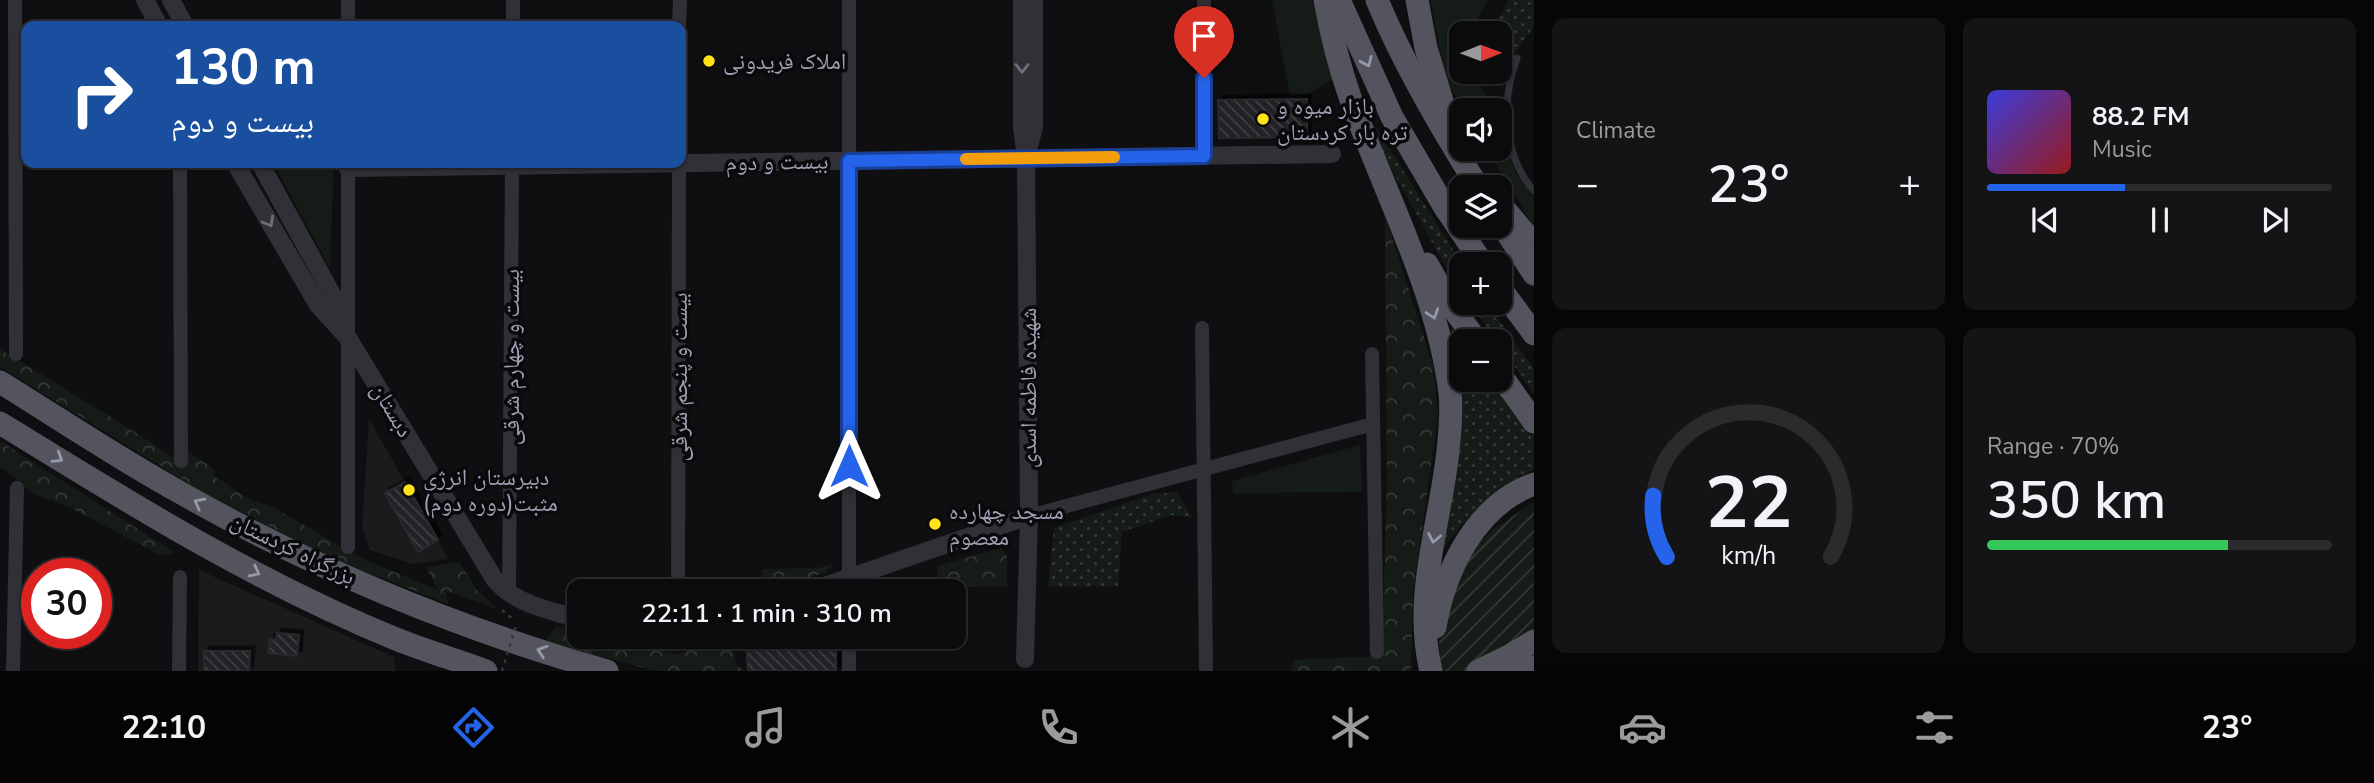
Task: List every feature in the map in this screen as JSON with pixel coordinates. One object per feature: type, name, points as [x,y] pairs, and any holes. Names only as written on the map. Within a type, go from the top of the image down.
[{"type":"highway","points":[[1325,0],[1349,96],[1435,320],[1451,396],[1447,462],[1425,591],[1424,624],[1431,668]]},
{"type":"highway","points":[[1339,0],[1392,117],[1444,206],[1475,252]]},
{"type":"highway","points":[[1377,0],[1449,138]]},
{"type":"highway","points":[[1417,0],[1433,75],[1449,124]]},
{"type":"highway","points":[[1462,161],[1474,175]]},
{"type":"highway","points":[[1392,204],[1450,304],[1468,329]]},
{"type":"highway","points":[[1512,218],[1534,244]]},
{"type":"highway","points":[[1510,238],[1534,274]]},
{"type":"highway","points":[[1512,304],[1534,334]]},
{"type":"highway","name":"بزرگراه کردستان","points":[[0,382],[180,493],[276,544],[431,613],[607,671]]},
{"type":"highway","points":[[1512,391],[1534,422]]},
{"type":"highway","name":"بزرگراه کردستان","points":[[0,422],[208,548],[396,639],[486,671]]},
{"type":"highway","points":[[1431,668],[1439,603],[1455,560],[1471,534],[1493,510],[1527,486]]},
{"type":"highway","points":[[1478,671],[1534,641]]},
{"type":"highway","points":[[1512,671],[1534,667]]},
{"type":"street","points":[[15,0],[16,354]]},
{"type":"street","points":[[145,0],[156,21]]},
{"type":"street","points":[[348,0],[348,21]]},
{"type":"street","points":[[513,0],[513,21]]},
{"type":"street","points":[[680,0],[680,21]]},
{"type":"street","points":[[849,0],[849,579]]},
{"type":"street","name":"شهیده فاطمه اسدی","points":[[1022,0],[1029,516],[1025,667]]},
{"type":"street","name":"شهیده فاطمه اسدی","points":[[1026,159],[1034,127],[1034,0]]},
{"type":"street","points":[[1204,0],[1204,156]]},
{"type":"street","name":"بیست و دوم","points":[[686,163],[1332,155]]},
{"type":"street","points":[[180,168],[181,461]]},
{"type":"street","name":"دبستان","points":[[238,168],[317,305],[348,338]]},
{"type":"street","name":"دبستان","points":[[263,168],[332,294],[348,338],[489,570],[509,593],[530,604],[567,615]]},
{"type":"street","points":[[348,168],[348,547]]},
{"type":"street","name":"بیست و چهارم شرقی","points":[[509,593],[512,168]]},
{"type":"street","name":"بیست و پنجم شرقی","points":[[678,579],[679,168]]},
{"type":"street","points":[[1202,328],[1206,671]]},
{"type":"street","points":[[1372,354],[1377,652]]},
{"type":"street","points":[[862,579],[1029,516],[1373,424]]},
{"type":"street","points":[[13,671],[17,488]]},
{"type":"street","points":[[179,671],[180,577]]},
{"type":"street","points":[[849,649],[849,671]]},
{"type":"lane","points":[[1517,58],[1511,75],[1506,116],[1514,153],[1534,191]]},
{"type":"path","points":[[502,611],[517,622],[502,671]]},
{"type":"shaded area","points":[[369,419],[448,559],[412,564],[370,550],[362,528]]},
{"type":"shaded area","points":[[199,570],[394,657],[396,671],[198,671]]},
{"type":"green space","points":[[1272,0],[1312,0],[1335,78],[1308,94],[1290,96]]},
{"type":"green space","points":[[1430,0],[1488,0],[1477,21],[1449,21],[1449,84],[1479,84],[1488,98],[1457,98],[1446,80]]},
{"type":"green space","points":[[1509,0],[1534,0],[1534,26],[1512,63],[1512,21],[1498,21]]},
{"type":"green space","points":[[1376,127],[1454,252],[1449,252],[1449,272],[1447,269],[1384,156]]},
{"type":"green space","points":[[1494,161],[1512,161],[1515,172],[1534,197],[1534,227],[1512,190],[1512,175],[1503,175]]},
{"type":"green space","points":[[276,168],[334,168],[330,268]]},
{"type":"green space","points":[[1385,216],[1433,365],[1438,416],[1413,593],[1411,671],[1291,671],[1294,660],[1382,656],[1387,477]]},
{"type":"green space","points":[[1479,315],[1496,315],[1506,329],[1488,329]]},
{"type":"green space","points":[[1512,338],[1534,369],[1534,394],[1512,362]]},
{"type":"green space","points":[[0,349],[184,465],[187,451],[214,469],[214,476],[249,499],[271,506],[363,559],[438,590],[426,567],[459,562],[477,590],[496,608],[446,591],[448,604],[331,558],[204,493],[0,367]]},
{"type":"green space","points":[[1456,392],[1504,392],[1534,431],[1534,470],[1518,477],[1491,496],[1456,532],[1436,560],[1459,424]]},
{"type":"green space","points":[[0,441],[174,552],[162,556],[69,507],[34,494],[4,469],[0,469]]},
{"type":"green space","points":[[1360,445],[1362,492],[1233,493],[1232,481]]},
{"type":"green space","points":[[1177,492],[1192,517],[1171,515],[1122,532],[1118,586],[1048,587],[1054,528],[1153,494]]},
{"type":"green space","points":[[1534,502],[1534,635],[1466,671],[1441,671],[1439,641],[1442,611],[1471,552],[1492,530]]},
{"type":"green space","points":[[1001,548],[1007,556],[1007,587],[966,587],[966,579],[938,579],[937,566]]},
{"type":"green space","points":[[834,564],[824,573],[802,579],[762,579],[762,569],[818,568]]},
{"type":"green space","points":[[556,627],[567,629],[567,647],[545,641]]},
{"type":"green space","points":[[574,649],[655,649],[677,654],[693,649],[734,649],[736,665],[745,671],[655,671]]},
{"type":"building","name":"بازار میوه و تره بار کردستان","points":[[1307,99],[1307,137],[1219,138],[1218,100]]},
{"type":"building","points":[[405,482],[438,540],[418,552],[385,493]]},
{"type":"building","points":[[277,633],[299,635],[297,656],[268,653],[270,639],[276,640]]},
{"type":"building","points":[[747,649],[836,649],[836,671],[748,671]]},
{"type":"building","points":[[204,651],[250,651],[249,671],[204,671]]},
{"type":"slow traffic","points":[[966,159],[1114,157]]},
{"type":"place","name":"املاک فریدونی","points":[[709,61]]},
{"type":"place","name":"بازار میوه و تره بار کردستان","points":[[1263,119]]},
{"type":"place","name":"دبیرستان انرژی مثبت(دوره دوم)","points":[[409,490]]},
{"type":"place","name":"مسجد چهارده معصوم","points":[[935,524]]},
{"type":"route","points":[[849,466],[849,161],[1204,156],[1204,78]]}]
